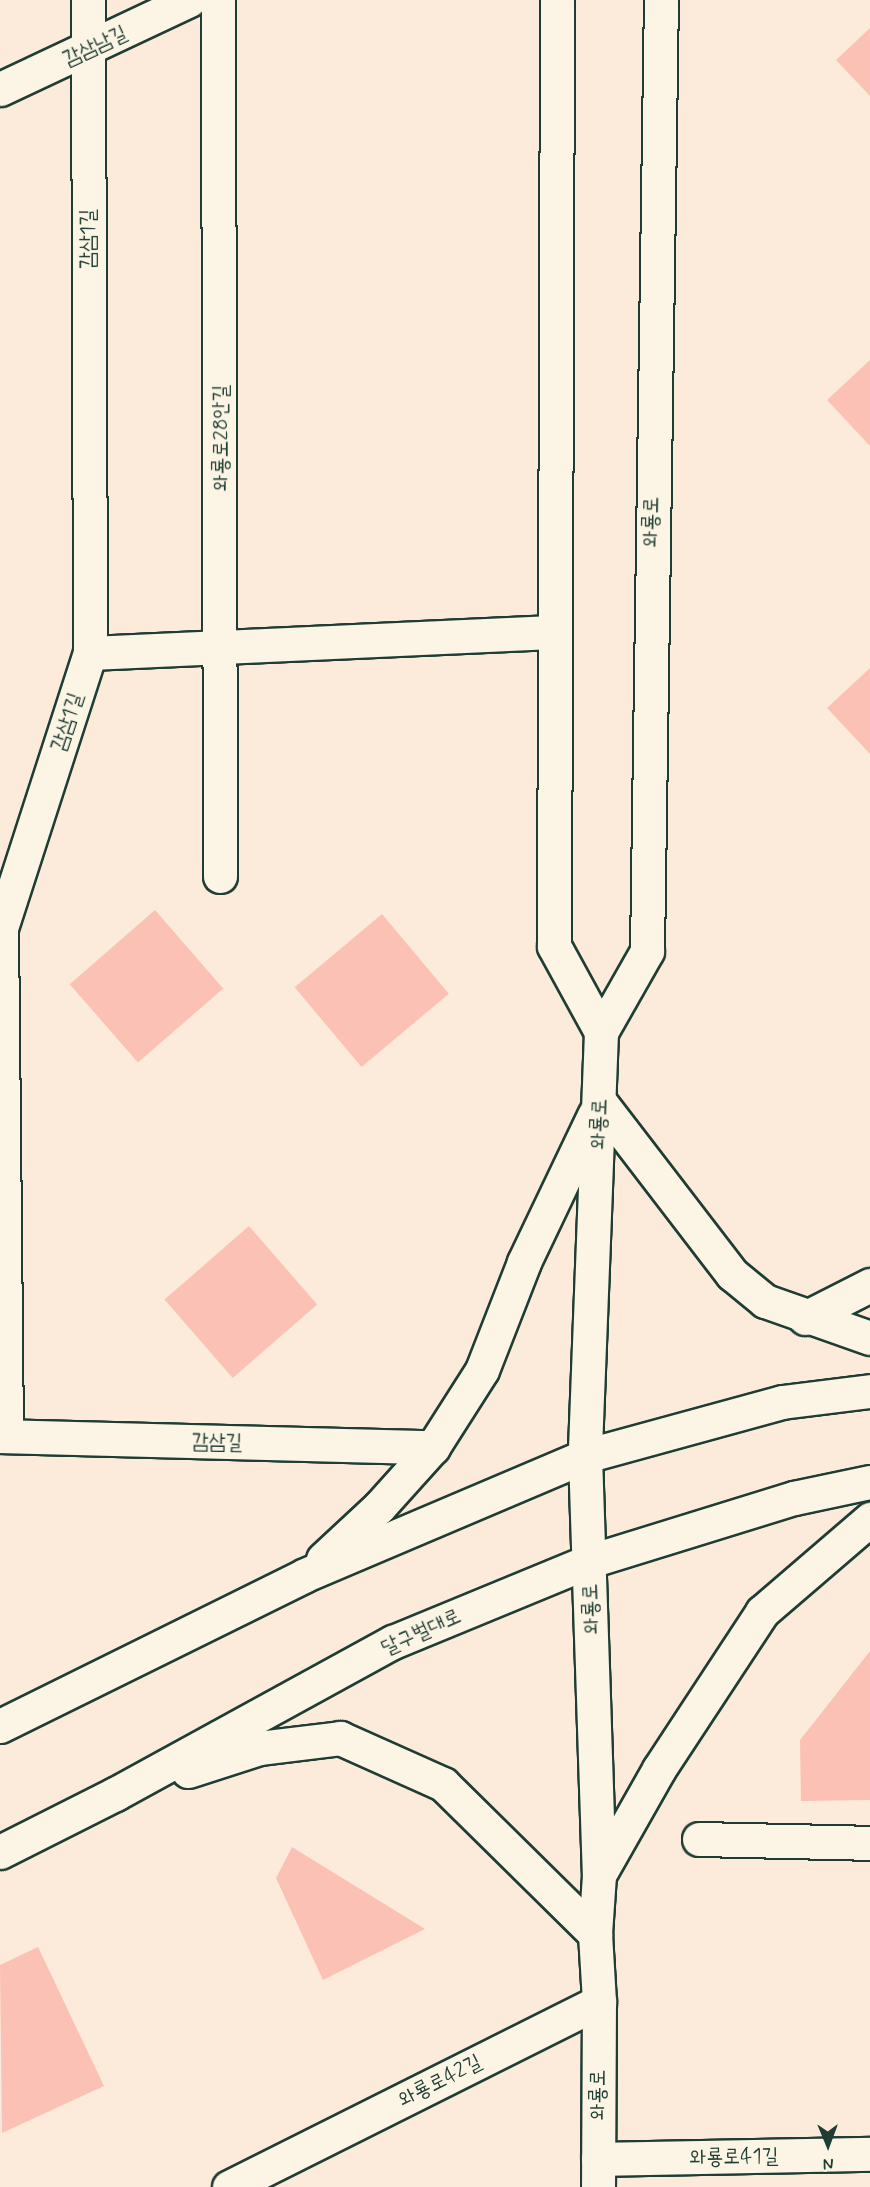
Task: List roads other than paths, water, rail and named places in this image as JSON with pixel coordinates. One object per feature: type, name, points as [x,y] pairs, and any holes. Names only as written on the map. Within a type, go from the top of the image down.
[{"type":"main road","name":"감삼1길","points":[[3,1436],[1,928],[90,653],[88,0]]},
{"type":"main road","name":"감삼남길","points":[[0,89],[88,50],[189,0]]},
{"type":"main road","name":"와룡로28안길","points":[[218,0],[222,649],[220,876]]},
{"type":"main road","name":"와룡로","points":[[557,0],[553,632],[554,946],[601,1032]]},
{"type":"main road","name":"와룡로","points":[[598,2173],[599,2001],[595,1934],[599,1875],[585,1456],[601,1032],[647,951],[661,0]]},
{"type":"main road","points":[[90,653],[222,649],[553,632]]},
{"type":"main road","points":[[305,1575],[379,1508],[433,1447],[482,1370],[524,1262],[600,1102],[732,1274],[765,1301],[805,1318],[870,1338]]},
{"type":"main road","points":[[805,1318],[870,1285]]},
{"type":"main road","points":[[0,1726],[305,1575],[585,1456],[782,1402],[870,1391]]},
{"type":"main road","name":"감삼길","points":[[3,1436],[433,1447]]},
{"type":"main road","name":"달구벌대로","points":[[0,1852],[115,1794],[393,1642],[590,1561],[794,1498],[870,1482]]},
{"type":"main road","points":[[599,1875],[659,1769],[762,1612],[870,1519]]},
{"type":"main road","points":[[115,1794],[259,1748],[340,1738],[443,1784],[595,1934]]},
{"type":"main road","points":[[699,1839],[870,1843]]},
{"type":"main road","name":"와룡로42길","points":[[229,2187],[280,2174],[599,2001]]},
{"type":"main road","name":"와룡로41길","points":[[598,2173],[870,2154]]}]
